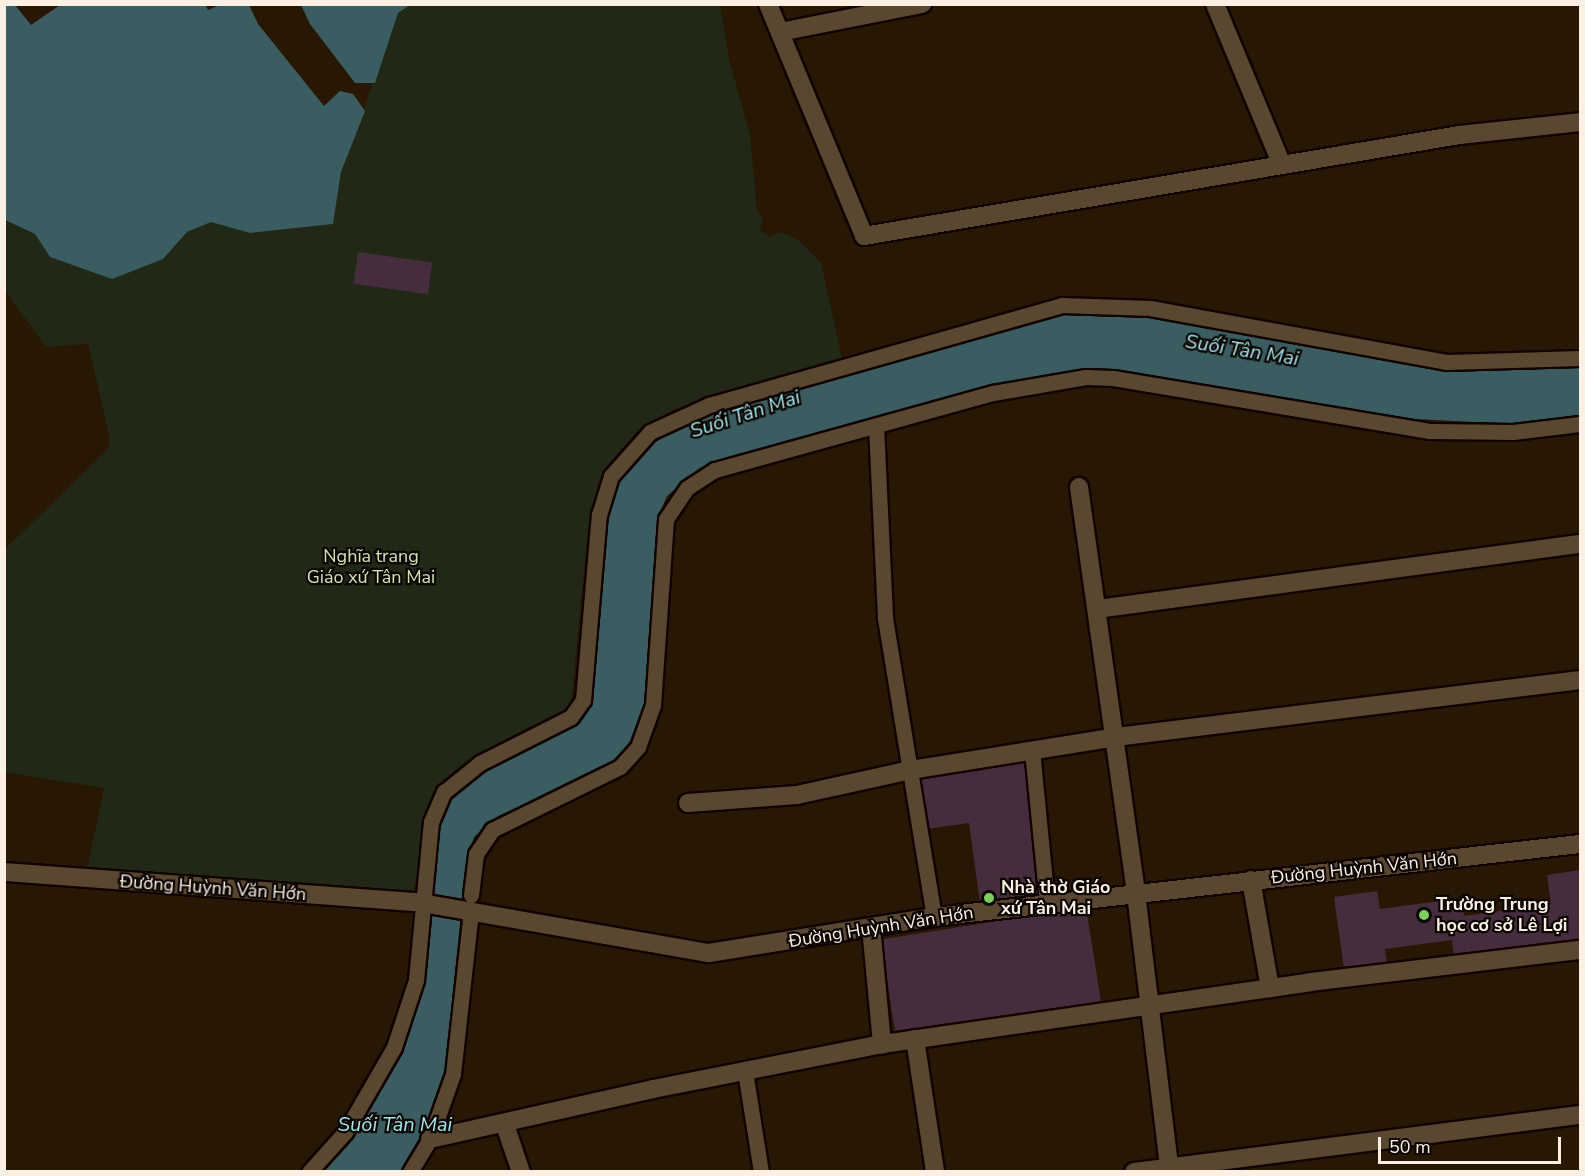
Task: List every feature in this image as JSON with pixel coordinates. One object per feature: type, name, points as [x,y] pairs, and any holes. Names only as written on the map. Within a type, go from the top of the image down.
[{"type":"street","points":[[768,4],[864,236],[1459,135],[1581,122]]},
{"type":"street","points":[[780,32],[922,4]]},
{"type":"street","points":[[1215,4],[1282,165]]},
{"type":"street","points":[[1079,487],[1116,737],[1169,1169]]},
{"type":"street","points":[[1098,609],[1581,544]]},
{"type":"street","points":[[688,803],[797,795],[911,770],[1116,737],[1581,680]]},
{"type":"street","name":"Đường Huỳnh Văn Hớn","points":[[4,872],[422,903],[471,903],[709,953],[934,917],[1136,892],[1581,844]]},
{"type":"street","points":[[1251,880],[1270,988]]},
{"type":"street","points":[[871,927],[882,1044]]},
{"type":"street","points":[[430,1140],[745,1071],[882,1044],[1270,988],[1581,950]]},
{"type":"street","points":[[915,1039],[935,1172]]},
{"type":"street","points":[[1134,1172],[1581,1115]]},
{"type":"street","points":[[505,1125],[521,1172]]},
{"type":"lane","points":[[309,1172],[345,1132],[394,1047],[416,980],[430,822],[444,792],[480,763],[555,726],[578,710],[583,699],[595,539],[605,493],[611,476],[638,443],[674,418],[709,405],[993,323],[1071,305],[1150,308],[1446,362],[1581,358]]},
{"type":"lane","points":[[410,1172],[430,1140],[453,1074],[476,854],[492,830],[620,767],[638,747],[652,705],[661,556],[666,519],[675,501],[715,470],[993,393],[1086,377],[1113,378],[1430,431],[1513,432],[1581,424]]},
{"type":"lane","points":[[876,426],[881,584],[934,917]]},
{"type":"lane","points":[[1032,750],[1047,903]]},
{"type":"lane","points":[[745,1071],[761,1172]]},
{"type":"green space","name":"Nghĩa trang Giáo xứ Tân Mai","points":[[410,5],[720,5],[729,59],[750,135],[757,211],[763,217],[760,230],[769,237],[781,232],[797,239],[821,263],[842,358],[677,408],[640,429],[617,454],[601,479],[588,529],[571,704],[561,714],[477,755],[442,782],[424,815],[414,894],[87,869],[104,788],[5,772],[5,549],[108,449],[110,439],[88,344],[46,347],[5,291],[4,220],[35,234],[50,257],[163,259],[187,232],[211,221],[250,233],[333,224],[341,172],[398,13]]},
{"type":"water","points":[[205,4],[208,10],[219,5],[249,5],[258,24],[324,106],[340,91],[353,94],[365,111],[341,172],[333,224],[250,233],[211,222],[187,232],[163,259],[112,279],[50,257],[35,234],[5,220],[5,5],[15,5],[31,25],[60,5]]},
{"type":"water","points":[[301,5],[410,5],[398,13],[375,83],[355,83],[310,24]]},
{"type":"water","name":"Suối Tân Mai","points":[[1091,312],[1155,318],[1450,371],[1580,367],[1580,415],[1514,424],[1396,418],[1119,370],[1088,369],[993,384],[700,468],[667,496],[659,514],[644,705],[629,744],[615,760],[563,788],[500,815],[474,837],[466,864],[445,1072],[423,1136],[400,1171],[322,1172],[353,1137],[401,1051],[425,982],[439,824],[451,796],[484,771],[567,730],[587,713],[591,702],[609,513],[619,480],[639,454],[677,427],[721,410],[1063,314]]},
{"type":"building","points":[[358,252],[432,262],[428,294],[354,284]]},
{"type":"building","points":[[1028,760],[1041,895],[980,903],[969,823],[926,829],[918,777]]},
{"type":"building","points":[[1580,870],[1580,941],[1454,956],[1452,940],[1385,949],[1387,964],[1344,969],[1334,897],[1377,891],[1380,909],[1462,898],[1464,916],[1551,904],[1547,875]]},
{"type":"building","points":[[1086,907],[1101,1004],[896,1036],[881,940]]},
{"type":"place","name":"Nhà thờ Giáo xứ Tân Mai","points":[[989,898]]},
{"type":"place","name":"Trường Trung học cơ sở Lê Lợi","points":[[1424,915]]}]
